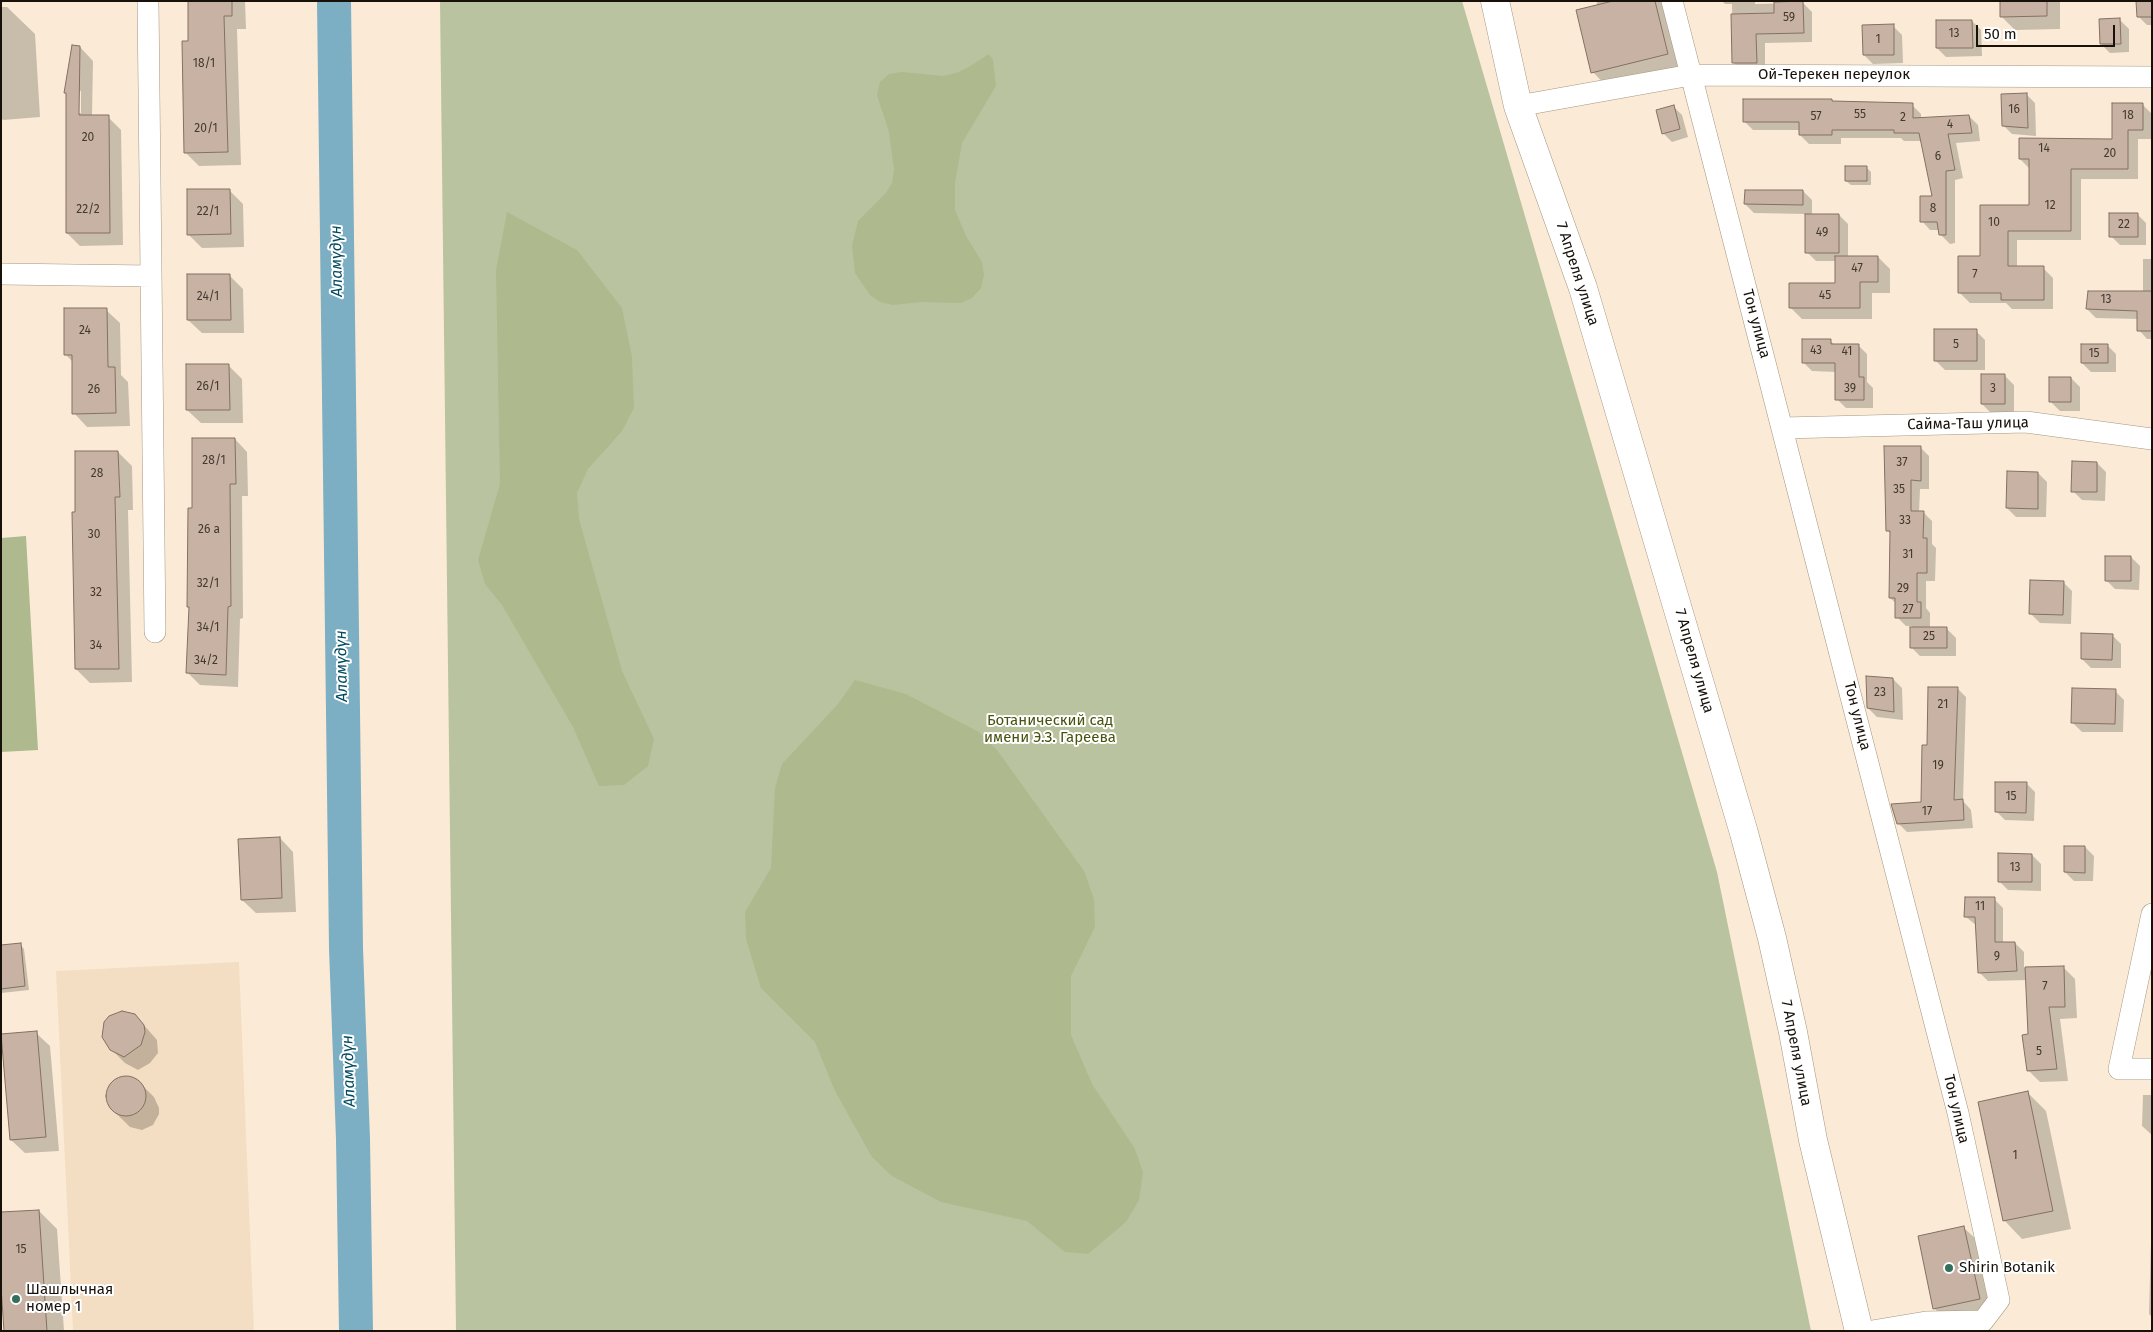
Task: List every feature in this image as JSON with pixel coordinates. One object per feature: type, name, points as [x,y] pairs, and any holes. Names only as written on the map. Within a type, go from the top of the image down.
[{"type":"main road","name":"7 Апреля улица","points":[[1495,1],[1518,106],[1583,288],[1744,833],[1772,938],[1793,1032],[1813,1140],[1859,1331]]},
{"type":"street","points":[[148,1],[156,632]]},
{"type":"street","name":"Тон улица","points":[[1672,1],[1955,1103],[1999,1300],[1983,1321],[1926,1322],[1872,1331]]},
{"type":"street","name":"Ой-Терекен переулок","points":[[1518,106],[1691,74],[2152,77]]},
{"type":"street","points":[[1,274],[151,276]]},
{"type":"street","name":"Сайма-Таш улица","points":[[1783,428],[2026,422],[2152,439]]},
{"type":"street","points":[[2152,914],[2119,1069],[2152,1068]]},
{"type":"shaded area","points":[[239,962],[254,1331],[73,1331],[56,971]]},
{"type":"green space","name":"Ботанический сад имени Э.З. Гареева","points":[[440,1],[1462,1],[1717,872],[1811,1331],[456,1331]]},
{"type":"green space","points":[[989,54],[993,60],[996,86],[962,143],[955,183],[955,210],[966,236],[982,262],[984,275],[981,288],[972,298],[961,303],[922,302],[893,305],[880,302],[870,295],[855,273],[852,246],[858,221],[886,193],[892,183],[894,170],[889,132],[877,95],[880,82],[889,74],[902,72],[943,76],[956,73]]},
{"type":"green space","points":[[507,212],[577,250],[622,308],[632,357],[634,408],[622,431],[588,469],[577,493],[579,519],[622,671],[654,739],[648,766],[624,785],[599,786],[573,727],[502,605],[485,584],[478,560],[500,484],[496,270]]},
{"type":"green space","points":[[26,536],[38,750],[1,752],[1,538]]},
{"type":"green space","points":[[855,680],[906,694],[979,732],[997,750],[1084,871],[1094,899],[1095,927],[1071,976],[1071,1035],[1092,1084],[1135,1149],[1143,1172],[1139,1200],[1126,1222],[1088,1254],[1065,1252],[1027,1221],[941,1202],[892,1176],[872,1157],[835,1091],[815,1042],[761,988],[746,939],[745,912],[771,868],[775,788],[782,764],[838,704]]},
{"type":"building","points":[[188,1],[232,1],[232,16],[224,16],[228,152],[184,153],[182,41],[188,41]]},
{"type":"building","points":[[1613,1],[1655,1],[1668,54],[1591,73],[1576,10]]},
{"type":"building","points":[[1803,1],[1804,33],[1756,34],[1757,63],[1732,63],[1731,14],[1774,13],[1774,2]]},
{"type":"building","points":[[2000,1],[2047,1],[2047,16],[2000,17]]},
{"type":"building","points":[[2136,1],[2152,1],[2152,17],[2137,17]]},
{"type":"building","points":[[2120,18],[2121,44],[2100,44],[2099,19]]},
{"type":"building","points":[[1936,20],[1972,20],[1973,48],[1936,48]]},
{"type":"building","points":[[1894,24],[1894,55],[1863,55],[1862,25]]},
{"type":"building","points":[[72,45],[80,46],[79,115],[109,115],[110,233],[66,233],[66,93],[64,93]]},
{"type":"building","points":[[2027,93],[2028,128],[2002,126],[2001,94]]},
{"type":"building","points":[[1743,99],[1832,99],[1832,101],[1913,103],[1913,118],[1969,115],[1972,133],[1948,134],[1955,170],[1946,171],[1946,235],[1939,235],[1937,222],[1920,222],[1920,196],[1932,196],[1919,133],[1894,133],[1894,130],[1832,130],[1832,135],[1799,135],[1799,122],[1743,122]]},
{"type":"building","points":[[2112,103],[2143,103],[2143,130],[2128,130],[2128,169],[2071,169],[2071,231],[2008,231],[2008,266],[2044,266],[2044,300],[2001,300],[2001,293],[1958,293],[1958,256],[1980,256],[1980,205],[2029,205],[2029,159],[2019,159],[2019,138],[2112,139]]},
{"type":"building","points":[[1674,105],[1680,129],[1662,134],[1656,110]]},
{"type":"building","points":[[1845,166],[1867,166],[1867,181],[1845,181]]},
{"type":"building","points":[[187,189],[230,189],[231,234],[187,235]]},
{"type":"building","points":[[1745,190],[1803,190],[1803,205],[1744,204]]},
{"type":"building","points":[[2109,213],[2138,213],[2138,237],[2109,237]]},
{"type":"building","points":[[1805,214],[1839,214],[1839,253],[1805,253]]},
{"type":"building","points":[[1835,256],[1878,256],[1878,282],[1860,282],[1860,308],[1789,308],[1789,283],[1835,283]]},
{"type":"building","points":[[187,274],[230,274],[231,320],[187,320]]},
{"type":"building","points":[[2088,291],[2152,291],[2152,331],[2137,331],[2137,311],[2086,309]]},
{"type":"building","points":[[64,308],[107,308],[108,367],[115,367],[116,413],[72,414],[72,355],[64,355]]},
{"type":"building","points":[[1934,329],[1977,329],[1977,361],[1934,361]]},
{"type":"building","points":[[1802,339],[1831,339],[1831,344],[1859,344],[1859,377],[1864,377],[1864,400],[1835,400],[1835,363],[1802,363]]},
{"type":"building","points":[[2081,344],[2108,344],[2108,363],[2081,363]]},
{"type":"building","points":[[186,364],[229,364],[230,410],[186,410]]},
{"type":"building","points":[[1981,374],[2005,374],[2005,404],[1981,404]]},
{"type":"building","points":[[2049,377],[2071,377],[2071,402],[2049,402]]},
{"type":"building","points":[[192,438],[235,438],[236,484],[230,484],[231,606],[228,607],[226,675],[186,673],[189,607],[187,607],[188,508],[192,508]]},
{"type":"building","points":[[1884,446],[1921,446],[1921,481],[1911,480],[1911,511],[1924,511],[1923,538],[1927,538],[1927,573],[1917,573],[1917,602],[1921,602],[1921,618],[1895,618],[1895,598],[1889,598],[1890,531],[1886,531]]},
{"type":"building","points":[[75,451],[118,451],[120,497],[115,497],[119,669],[75,669],[72,512],[75,512]]},
{"type":"building","points":[[2072,461],[2097,462],[2097,492],[2071,492]]},
{"type":"building","points":[[2007,471],[2038,472],[2038,509],[2006,508]]},
{"type":"building","points":[[2105,556],[2131,556],[2131,581],[2105,581]]},
{"type":"building","points":[[2030,580],[2064,581],[2063,615],[2029,614]]},
{"type":"building","points":[[1910,627],[1947,627],[1947,648],[1910,648]]},
{"type":"building","points":[[2081,633],[2113,634],[2112,660],[2081,659]]},
{"type":"building","points":[[1866,676],[1893,678],[1894,712],[1867,708]]},
{"type":"building","points":[[1928,687],[1958,687],[1954,800],[1963,799],[1964,820],[1897,824],[1891,804],[1921,802],[1922,745],[1927,745]]},
{"type":"building","points":[[2072,688],[2116,689],[2115,724],[2071,723]]},
{"type":"building","points":[[1995,782],[2027,782],[2026,813],[1995,812]]},
{"type":"building","points":[[280,837],[282,898],[241,900],[238,839]]},
{"type":"building","points":[[2064,846],[2085,846],[2085,873],[2064,872]]},
{"type":"building","points":[[1998,853],[2032,854],[2032,882],[1998,882]]},
{"type":"building","points":[[1965,897],[1995,897],[1995,942],[2015,942],[2017,971],[1978,973],[1975,917],[1964,917]]},
{"type":"building","points":[[21,943],[25,986],[1,989],[1,945]]},
{"type":"building","points":[[2064,966],[2065,1007],[2049,1007],[2057,1069],[2027,1071],[2022,1035],[2028,1034],[2025,967]]},
{"type":"building","points":[[122,1011],[135,1014],[144,1025],[145,1032],[141,1045],[124,1057],[110,1050],[102,1037],[104,1022],[109,1016]]},
{"type":"building","points":[[37,1031],[46,1137],[10,1140],[1,1034]]},
{"type":"building","points":[[130,1076],[137,1079],[143,1085],[146,1096],[145,1104],[137,1113],[130,1116],[122,1116],[115,1113],[107,1104],[106,1092],[109,1085],[118,1077]]},
{"type":"building","points":[[2028,1091],[2053,1211],[2003,1221],[1978,1102]]},
{"type":"building","points":[[39,1210],[47,1331],[4,1331],[1,1287],[1,1212]]},
{"type":"building","name":"Shirin Botanik","points":[[1964,1226],[1980,1299],[1933,1309],[1918,1236]]},
{"type":"waterway","name":"Аламүдүн","points":[[334,1],[346,948],[353,1139],[356,1331]]},
{"type":"place","name":"Shirin Botanik","points":[[1949,1268]]},
{"type":"place","name":"Шашлычная номер 1","points":[[16,1299]]}]
